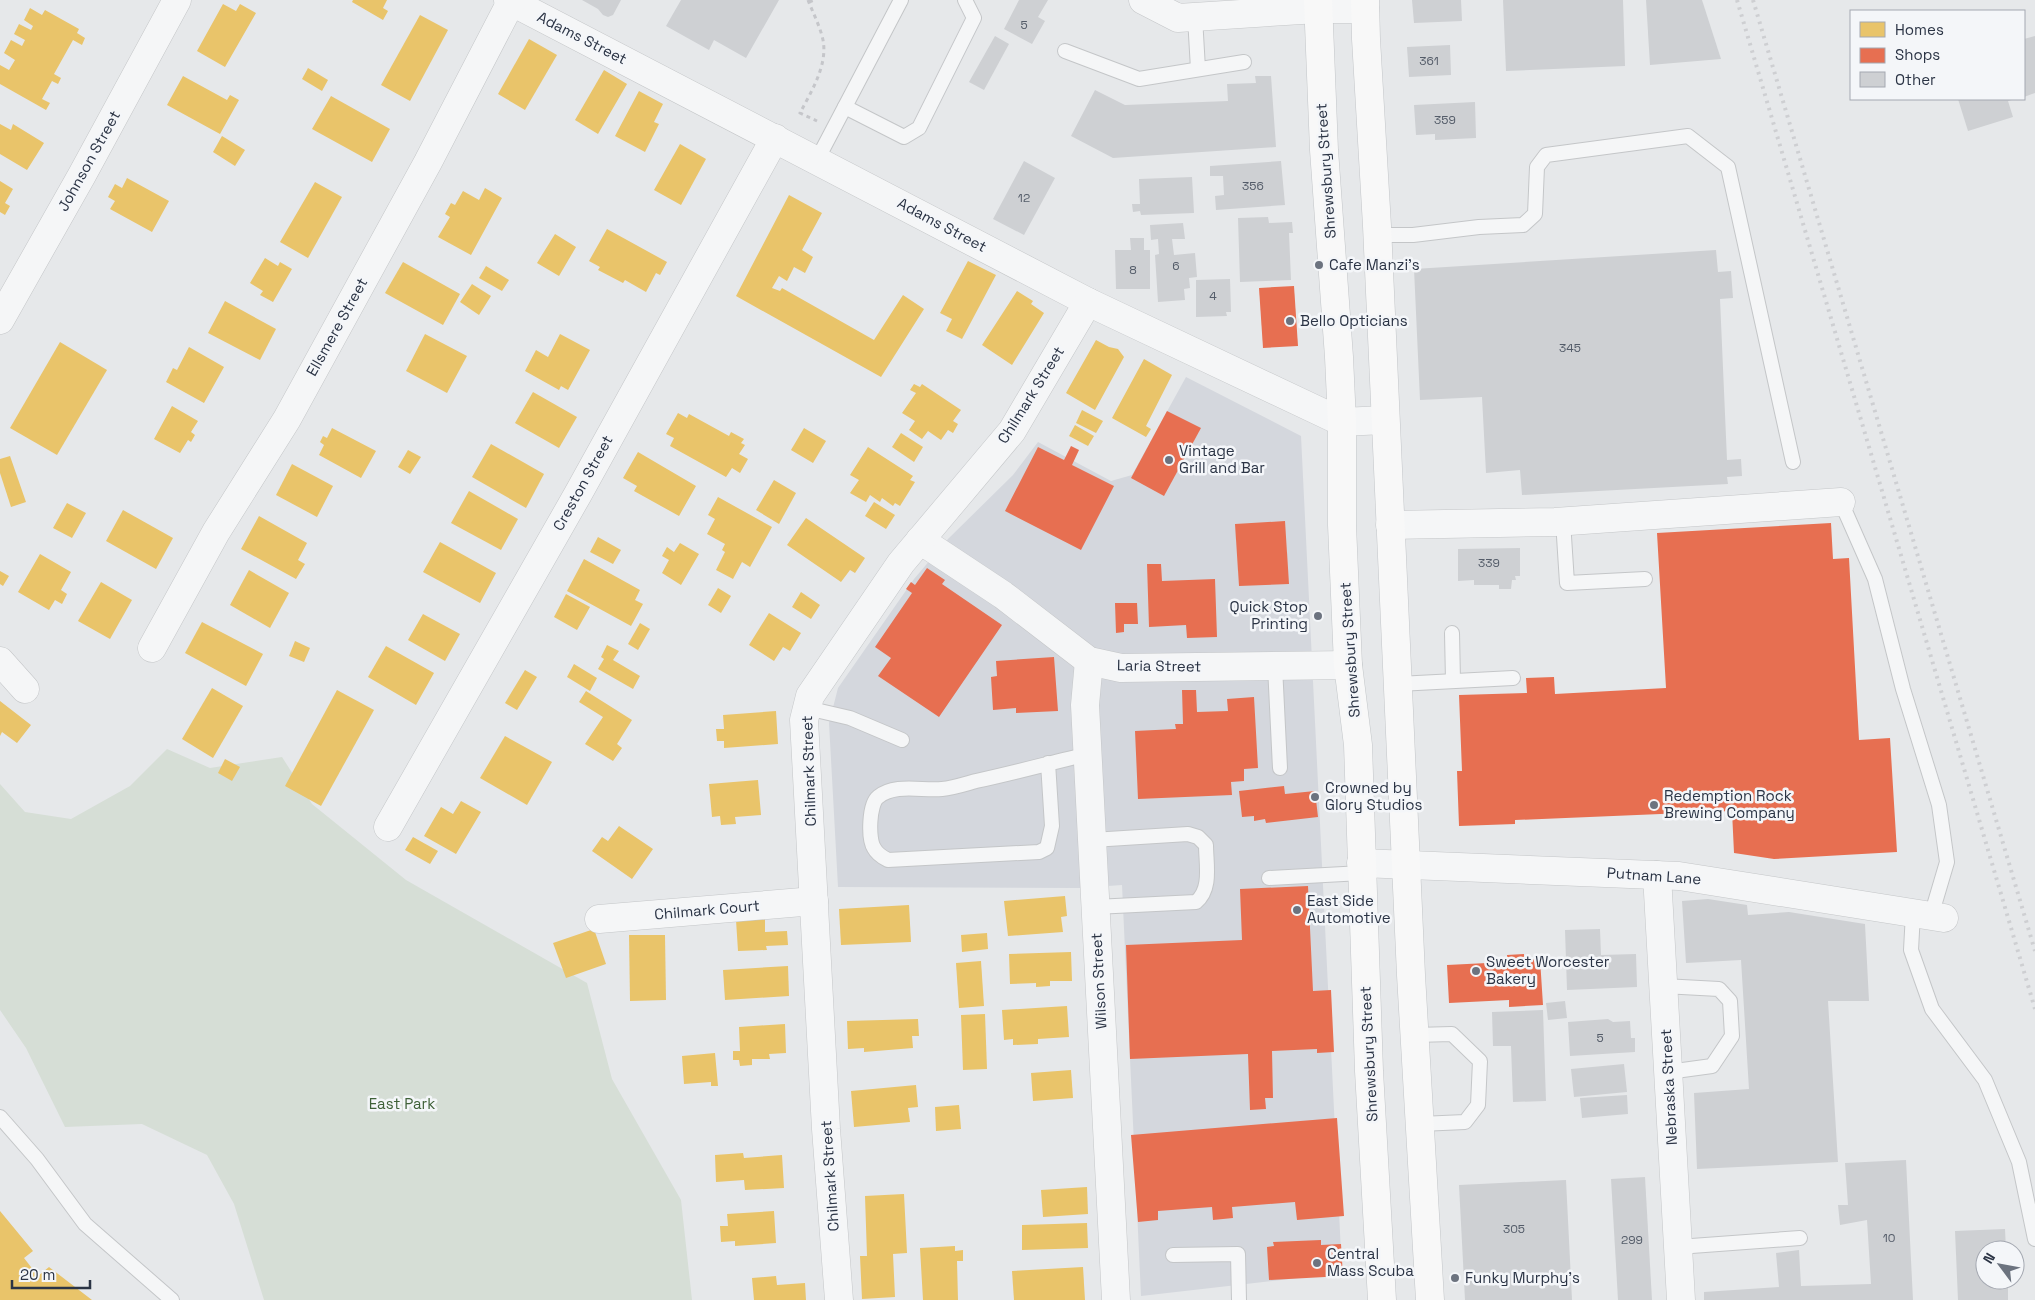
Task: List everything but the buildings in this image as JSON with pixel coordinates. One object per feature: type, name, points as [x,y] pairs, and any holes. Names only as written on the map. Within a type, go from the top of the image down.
[{"type":"main road","points":[[1365,4],[1406,865],[1430,1300]]},
{"type":"main road","name":"Shrewsbury Street","points":[[1318,5],[1324,150],[1339,357],[1342,422],[1342,525],[1348,665],[1358,745],[1369,1071],[1382,1300]]},
{"type":"street","name":"Johnson Street","points":[[0,320],[82,175],[177,0]]},
{"type":"street","points":[[1143,0],[1178,18],[1318,5],[1365,4]]},
{"type":"street","name":"Adams Street","points":[[510,1],[1088,302],[1342,422],[1384,420]]},
{"type":"street","name":"Ellsmere Street","points":[[152,648],[216,532],[287,419],[423,170],[510,1]]},
{"type":"street","name":"Creston Street","points":[[388,827],[578,494],[775,138]]},
{"type":"street","name":"Chilmark Street","points":[[839,1300],[826,1130],[804,720],[810,696],[901,563],[1012,431],[1088,302]]},
{"type":"street","points":[[1390,524],[1564,521],[1841,502]]},
{"type":"street","name":"Laria Street","points":[[920,540],[1003,594],[1090,662],[1121,668],[1348,665]]},
{"type":"street","points":[[0,662],[25,689]]},
{"type":"street","name":"Wilson Street","points":[[1090,662],[1085,705],[1116,1300]]},
{"type":"street","name":"Putnam Lane","points":[[1361,868],[1406,865],[1679,876],[1929,916]]},
{"type":"street","name":"Nebraska Street","points":[[1657,875],[1681,1300]]},
{"type":"street","name":"Chilmark Court","points":[[599,919],[814,901]]},
{"type":"lane","points":[[817,160],[901,0]]},
{"type":"lane","points":[[845,107],[904,137],[918,128],[974,18],[965,0]]},
{"type":"lane","points":[[1195,17],[1198,69]]},
{"type":"lane","points":[[1065,51],[1140,79],[1244,62]]},
{"type":"lane","points":[[1377,235],[1413,235],[1479,227],[1523,225],[1535,214],[1537,167],[1546,154],[1688,136],[1728,167],[1794,462]]},
{"type":"lane","points":[[1841,502],[1875,579],[1903,689],[1939,805],[1947,862],[1929,916],[1911,950],[1932,1009],[1986,1080],[2018,1162],[2035,1239]]},
{"type":"lane","points":[[1564,521],[1567,583],[1645,579]]},
{"type":"lane","points":[[1452,633],[1454,681]]},
{"type":"lane","points":[[1275,666],[1280,768]]},
{"type":"lane","points":[[1398,684],[1513,678]]},
{"type":"lane","points":[[807,708],[850,718],[902,740]]},
{"type":"lane","points":[[1048,763],[1052,826],[1047,848],[1039,852],[888,860],[872,846],[870,819],[874,802],[877,797],[892,790],[942,789],[1004,775],[1048,763],[1088,754]]},
{"type":"lane","points":[[1092,840],[1188,834],[1198,837],[1206,845],[1206,886],[1203,896],[1196,902],[1095,907]]},
{"type":"lane","points":[[1269,878],[1361,868]]},
{"type":"lane","points":[[1663,986],[1719,989],[1730,1001],[1732,1036],[1712,1066],[1668,1072]]},
{"type":"lane","points":[[1415,1035],[1452,1034],[1480,1061],[1478,1105],[1465,1122],[1420,1124]]},
{"type":"lane","points":[[0,1117],[37,1159],[85,1224],[172,1300]]},
{"type":"lane","points":[[1678,1247],[1800,1238]]},
{"type":"lane","points":[[1173,1254],[1238,1254],[1239,1300]]},
{"type":"path","points":[[814,0],[808,1],[823,41],[823,59],[817,79],[800,113],[833,129]]},
{"type":"shaded area","points":[[1186,377],[1301,436],[1342,1273],[1141,1296],[1122,885],[1079,888],[838,887],[829,723],[838,688],[914,579],[948,539],[1013,475],[1038,442],[1111,481],[1132,475]]},
{"type":"green space","name":"East Park","points":[[167,749],[210,768],[282,757],[312,804],[406,880],[587,983],[612,1079],[681,1200],[692,1300],[264,1300],[234,1204],[207,1155],[142,1124],[65,1127],[26,1048],[0,1010],[0,784],[25,812],[71,819],[130,786]]},
{"type":"railway","points":[[1737,0],[2035,1009]]},
{"type":"railway","points":[[1753,0],[2035,951]]},
{"type":"place","name":"Cafe Manzi's","points":[[1319,265]]},
{"type":"place","name":"Bello Opticians","points":[[1290,321]]},
{"type":"place","name":"Vintage Grill and Bar","points":[[1169,460]]},
{"type":"place","name":"Quick Stop Printing","points":[[1318,616]]},
{"type":"place","name":"Crowned by Glory Studios","points":[[1315,797]]},
{"type":"place","name":"Redemption Rock Brewing Company","points":[[1654,805]]},
{"type":"place","name":"East Side Automotive","points":[[1297,910]]},
{"type":"place","name":"Sweet Worcester Bakery","points":[[1476,971]]},
{"type":"place","name":"Central Mass Scuba","points":[[1317,1263]]},
{"type":"place","name":"Funky Murphy's","points":[[1455,1278]]}]
